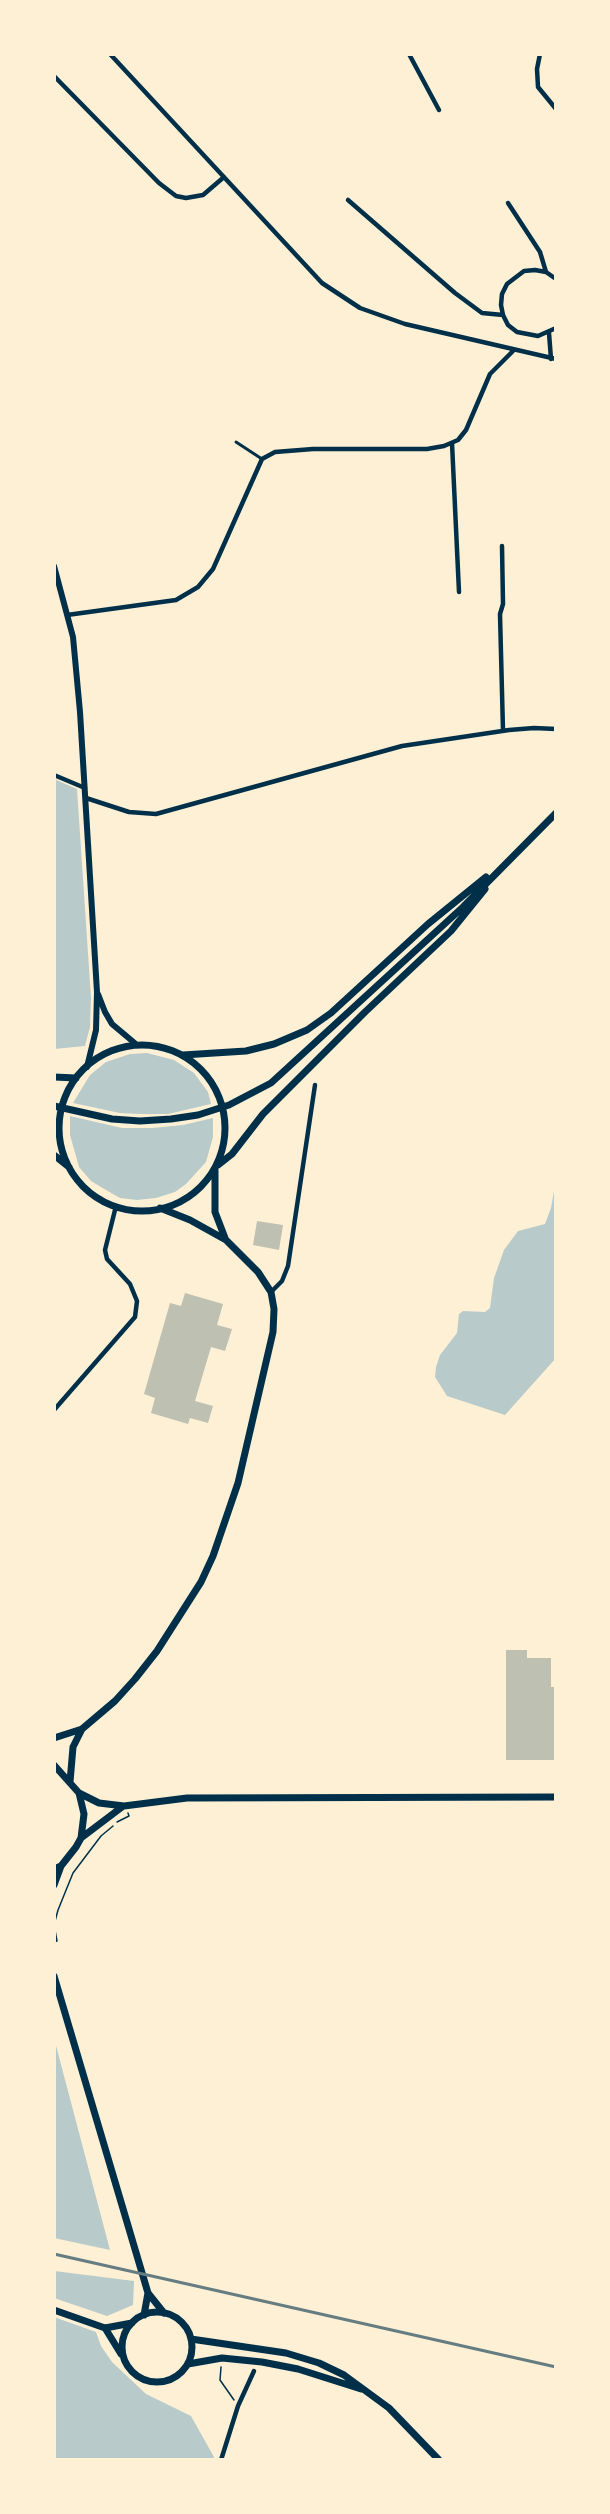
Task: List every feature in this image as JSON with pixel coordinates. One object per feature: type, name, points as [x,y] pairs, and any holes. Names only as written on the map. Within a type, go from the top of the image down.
[{"type":"main road","points":[[54,566],[76,654],[86,798],[97,992],[96,1030],[87,1067]]},
{"type":"main road","points":[[54,1106],[112,1119],[140,1121],[198,1115],[251,1094],[290,1068],[463,907],[556,813]]},
{"type":"main road","points":[[183,1055],[254,1050],[307,1030],[330,1013],[428,924],[511,857]]},
{"type":"main road","points":[[54,1155],[71,1169],[92,1193],[116,1206],[137,1210],[160,1208],[193,1193],[215,1167],[232,1154],[263,1114],[451,931],[511,857]]},
{"type":"main road","points":[[97,992],[112,1024],[137,1045]]},
{"type":"main road","points":[[71,1169],[62,1146],[60,1124],[66,1095],[76,1078],[106,1053],[137,1045],[160,1047],[183,1055],[204,1072],[221,1101],[225,1125],[221,1152],[215,1167],[215,1212],[226,1240]]},
{"type":"main road","points":[[54,1077],[76,1078]]},
{"type":"main road","points":[[54,1738],[82,1729],[115,1701],[142,1670],[187,1606],[213,1556],[238,1482],[273,1332],[274,1309],[271,1292],[258,1272],[226,1240],[190,1220],[160,1208]]},
{"type":"main road","points":[[70,1782],[73,1748],[82,1729]]},
{"type":"main road","points":[[54,1765],[79,1793],[99,1803],[126,1806],[187,1798],[556,1797]]},
{"type":"main road","points":[[79,1793],[84,1814],[81,1838]]},
{"type":"main road","points":[[54,1884],[57,1867],[81,1838],[126,1806]]},
{"type":"main road","points":[[54,1976],[148,2290],[164,2313],[182,2323],[191,2339],[191,2355],[188,2364]]},
{"type":"main road","points":[[144,2315],[148,2290]]},
{"type":"main road","points":[[54,2310],[105,2328],[132,2323],[144,2315],[164,2313]]},
{"type":"main road","points":[[123,2356],[122,2343],[132,2323]]},
{"type":"main road","points":[[105,2328],[128,2367],[139,2378],[150,2382],[169,2380],[188,2364],[222,2358],[298,2369],[367,2392]]},
{"type":"main road","points":[[191,2339],[286,2353],[319,2363],[344,2375],[384,2403],[439,2460]]},
{"type":"street","points":[[110,54],[322,283],[360,308],[405,324],[554,359],[549,333]]},
{"type":"street","points":[[409,54],[439,110]]},
{"type":"street","points":[[540,54],[537,69],[538,87],[556,109]]},
{"type":"street","points":[[54,76],[159,183],[176,196],[186,198],[203,195],[224,177]]},
{"type":"street","points":[[348,200],[455,293],[482,313],[503,315]]},
{"type":"street","points":[[508,202],[540,252],[546,272]]},
{"type":"street","points":[[556,279],[546,272],[535,270],[524,272],[507,284],[502,294],[503,315],[508,325],[517,332],[538,336],[556,328]]},
{"type":"street","points":[[67,615],[176,600],[198,587],[213,569],[262,459],[275,452],[313,449],[427,449],[458,440],[466,430],[490,374],[513,351]]},
{"type":"street","points":[[236,442],[262,459]]},
{"type":"street","points":[[452,443],[459,592]]},
{"type":"street","points":[[502,546],[503,604],[500,614],[504,731]]},
{"type":"street","points":[[86,798],[129,812],[156,814],[402,746],[504,731],[534,728],[556,729]]},
{"type":"street","points":[[54,775],[85,788]]},
{"type":"street","points":[[271,1292],[282,1281],[288,1266],[315,1085]]},
{"type":"street","points":[[54,1410],[135,1317],[137,1301],[130,1284],[107,1258],[106,1242],[116,1206]]},
{"type":"street","points":[[221,2460],[238,2406],[254,2371]]},
{"type":"path","points":[[54,1942],[57,1941],[54,1924],[73,1873],[101,1836],[129,1816],[126,1806]]},
{"type":"path","points":[[222,2358],[220,2380],[238,2406]]},
{"type":"shaded area","points":[[54,779],[77,789],[91,998],[90,1027],[85,1046],[54,1049]]},
{"type":"shaded area","points":[[147,1053],[174,1060],[194,1073],[208,1092],[211,1104],[168,1114],[140,1114],[120,1113],[73,1103],[90,1075],[106,1062],[130,1054]]},
{"type":"shaded area","points":[[70,1116],[122,1128],[183,1125],[213,1118],[213,1137],[206,1162],[186,1184],[175,1192],[156,1198],[137,1200],[120,1198],[91,1181],[79,1167],[70,1135]]},
{"type":"shaded area","points":[[556,1180],[556,1358],[505,1415],[447,1396],[435,1377],[436,1367],[440,1355],[457,1333],[459,1314],[463,1311],[485,1312],[490,1308],[494,1278],[504,1250],[518,1231],[545,1224],[551,1208]]},
{"type":"shaded area","points":[[54,2038],[110,2250],[54,2238]]},
{"type":"shaded area","points":[[54,2271],[134,2281],[133,2305],[107,2316],[54,2298]]},
{"type":"shaded area","points":[[54,2317],[96,2332],[101,2346],[112,2362],[146,2394],[191,2416],[214,2457],[213,2460],[54,2460]]},
{"type":"building","points":[[257,1221],[283,1225],[279,1250],[253,1245]]},
{"type":"building","points":[[185,1293],[223,1304],[217,1325],[232,1329],[225,1351],[211,1347],[195,1401],[213,1406],[208,1423],[190,1418],[188,1424],[151,1413],[155,1398],[144,1394],[170,1303],[181,1306]]},
{"type":"building","points":[[506,1650],[527,1650],[527,1658],[551,1658],[551,1687],[556,1687],[556,1760],[506,1760]]},
{"type":"railway","points":[[54,2254],[556,2367]]}]
